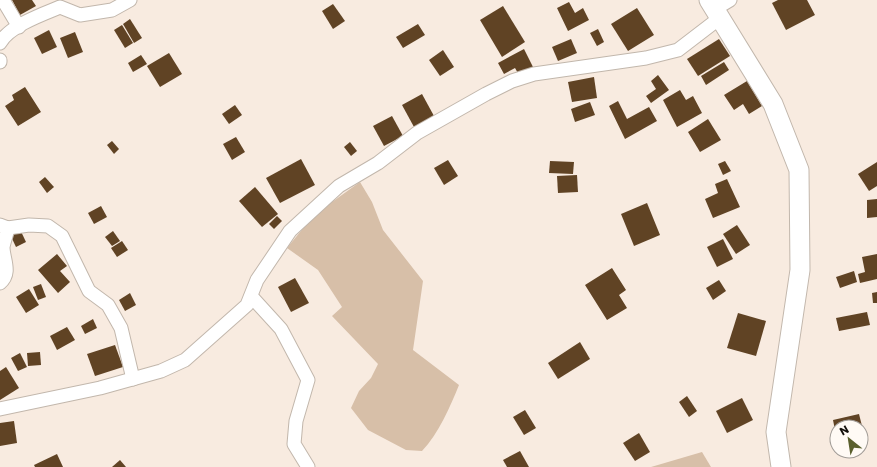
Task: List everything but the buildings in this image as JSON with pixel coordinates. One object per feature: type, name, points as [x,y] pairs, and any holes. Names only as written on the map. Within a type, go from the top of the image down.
[{"type":"main road","points":[[719,7],[773,104],[799,170],[800,270],[776,432],[781,467]]},
{"type":"street","points":[[2,0],[19,26]]},
{"type":"street","points":[[0,43],[3,37],[34,17],[60,7],[80,15],[112,10],[130,0]]},
{"type":"street","points":[[0,409],[100,388],[161,371],[185,360],[247,305],[257,280],[290,232],[340,186],[378,163],[417,133],[486,94],[512,81],[534,74],[646,58],[678,50],[719,7]]},
{"type":"street","points":[[0,283],[3,281],[7,267],[3,247],[4,226],[48,226],[62,236],[89,291],[108,305],[121,328],[133,379]]},
{"type":"street","points":[[251,296],[281,329],[308,380],[296,421],[294,444],[308,467]]},
{"type":"shaded area","points":[[360,182],[372,202],[383,230],[423,281],[413,350],[459,385],[439,428],[422,451],[406,450],[368,430],[351,408],[359,391],[371,378],[378,364],[332,316],[342,307],[318,270],[287,248],[314,215]]},
{"type":"shaded area","points":[[702,452],[711,467],[651,467]]}]
